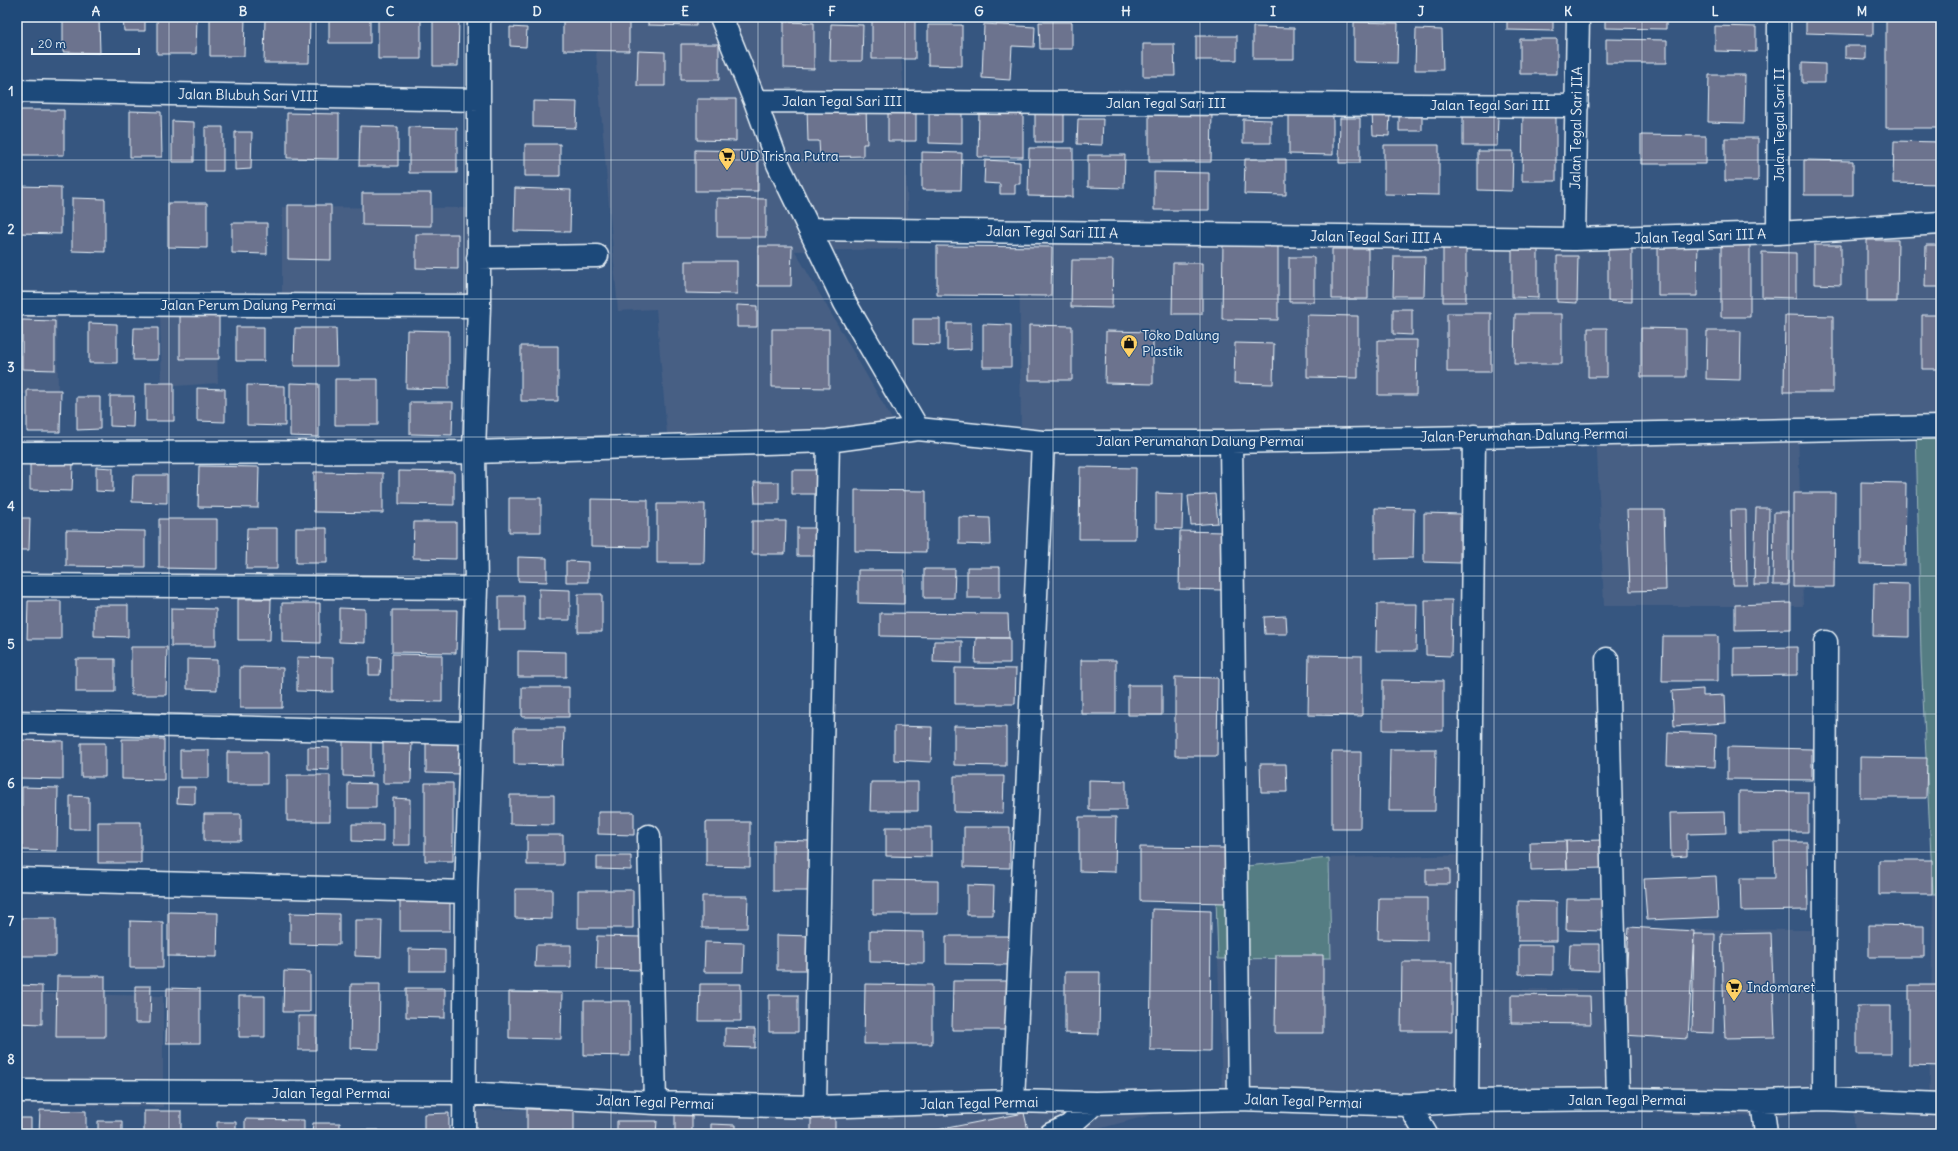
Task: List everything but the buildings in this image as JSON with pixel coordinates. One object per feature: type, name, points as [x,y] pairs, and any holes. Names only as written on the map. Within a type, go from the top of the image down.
[{"type":"street","points":[[464,1134],[463,1094],[466,892],[470,733],[476,588],[474,452],[479,306],[479,17]]},
{"type":"street","points":[[721,17],[755,101],[778,164],[811,229],[845,303],[918,429]]},
{"type":"street","name":"Jalan Tegal Sari IIA","points":[[1574,239],[1578,17]]},
{"type":"street","name":"Jalan Tegal Sari II","points":[[1778,233],[1779,17]]},
{"type":"street","name":"Jalan Blubuh Sari VIII","points":[[17,91],[479,100]]},
{"type":"street","name":"Jalan Tegal Sari III","points":[[755,101],[1577,106]]},
{"type":"street","name":"Jalan Tegal Sari III A","points":[[811,229],[1574,239],[1778,233],[1941,223]]},
{"type":"street","points":[[478,258],[597,256]]},
{"type":"street","name":"Jalan Perum Dalung Permai","points":[[17,304],[479,306]]},
{"type":"street","name":"Jalan Perumahan Dalung Permai","points":[[17,454],[474,452],[828,441],[918,429],[1043,442],[1231,442],[1941,426]]},
{"type":"street","points":[[1467,1101],[1474,436]]},
{"type":"street","points":[[815,1107],[828,441]]},
{"type":"street","points":[[1013,1101],[1043,442]]},
{"type":"street","points":[[1231,442],[1239,1099]]},
{"type":"street","points":[[17,585],[476,588]]},
{"type":"street","points":[[1824,1099],[1826,642]]},
{"type":"street","points":[[1607,659],[1618,1099]]},
{"type":"street","points":[[17,722],[470,733]]},
{"type":"street","points":[[649,836],[655,1103]]},
{"type":"street","points":[[17,879],[466,892]]},
{"type":"street","name":"Jalan Tegal Permai","points":[[17,1091],[463,1094],[655,1103],[815,1107],[1013,1101],[1095,1103],[1239,1099],[1409,1105],[1467,1101],[1618,1099],[1762,1101],[1824,1099],[1941,1104]]},
{"type":"street","points":[[1762,1101],[1766,1134]]},
{"type":"street","points":[[1051,1134],[1069,1126],[1095,1103]]},
{"type":"street","points":[[1409,1105],[1426,1134]]},
{"type":"shaded area","points":[[593,17],[898,17],[903,80],[909,249],[795,251],[904,440],[667,434],[656,309],[618,311]]},
{"type":"shaded area","points":[[282,207],[471,208],[471,313],[282,312]]},
{"type":"shaded area","points":[[1941,226],[1941,427],[1798,426],[1803,606],[1604,606],[1596,431],[1428,431],[1347,427],[1242,433],[1021,437],[1019,231]]},
{"type":"shaded area","points":[[17,310],[57,310],[58,394],[17,394]]},
{"type":"shaded area","points":[[216,311],[218,383],[162,387],[160,315]]},
{"type":"shaded area","points":[[1472,855],[1474,989],[1609,990],[1609,929],[1811,930],[1816,1112],[1768,1117],[1612,1112],[1474,1103],[1222,1096],[1218,959],[1331,957],[1329,858]]},
{"type":"shaded area","points":[[1933,894],[1941,894],[1941,1134],[1855,1134],[1853,1108],[1929,1114]]},
{"type":"shaded area","points":[[17,993],[163,996],[163,1107],[17,1104]]},
{"type":"shaded area","points":[[1222,1096],[1079,1134],[460,1134],[461,1110],[832,1105]]},
{"type":"green space","points":[[1916,427],[1941,427],[1941,894],[1933,894],[1921,658]]},
{"type":"green space","points":[[1329,858],[1331,958],[1218,959],[1215,869]]},
{"type":"place","name":"UD Trisna Putra","points":[[727,171]]},
{"type":"place","name":"Toko Dalung Plastik","points":[[1129,358]]},
{"type":"place","name":"Indomaret","points":[[1734,1002]]}]
